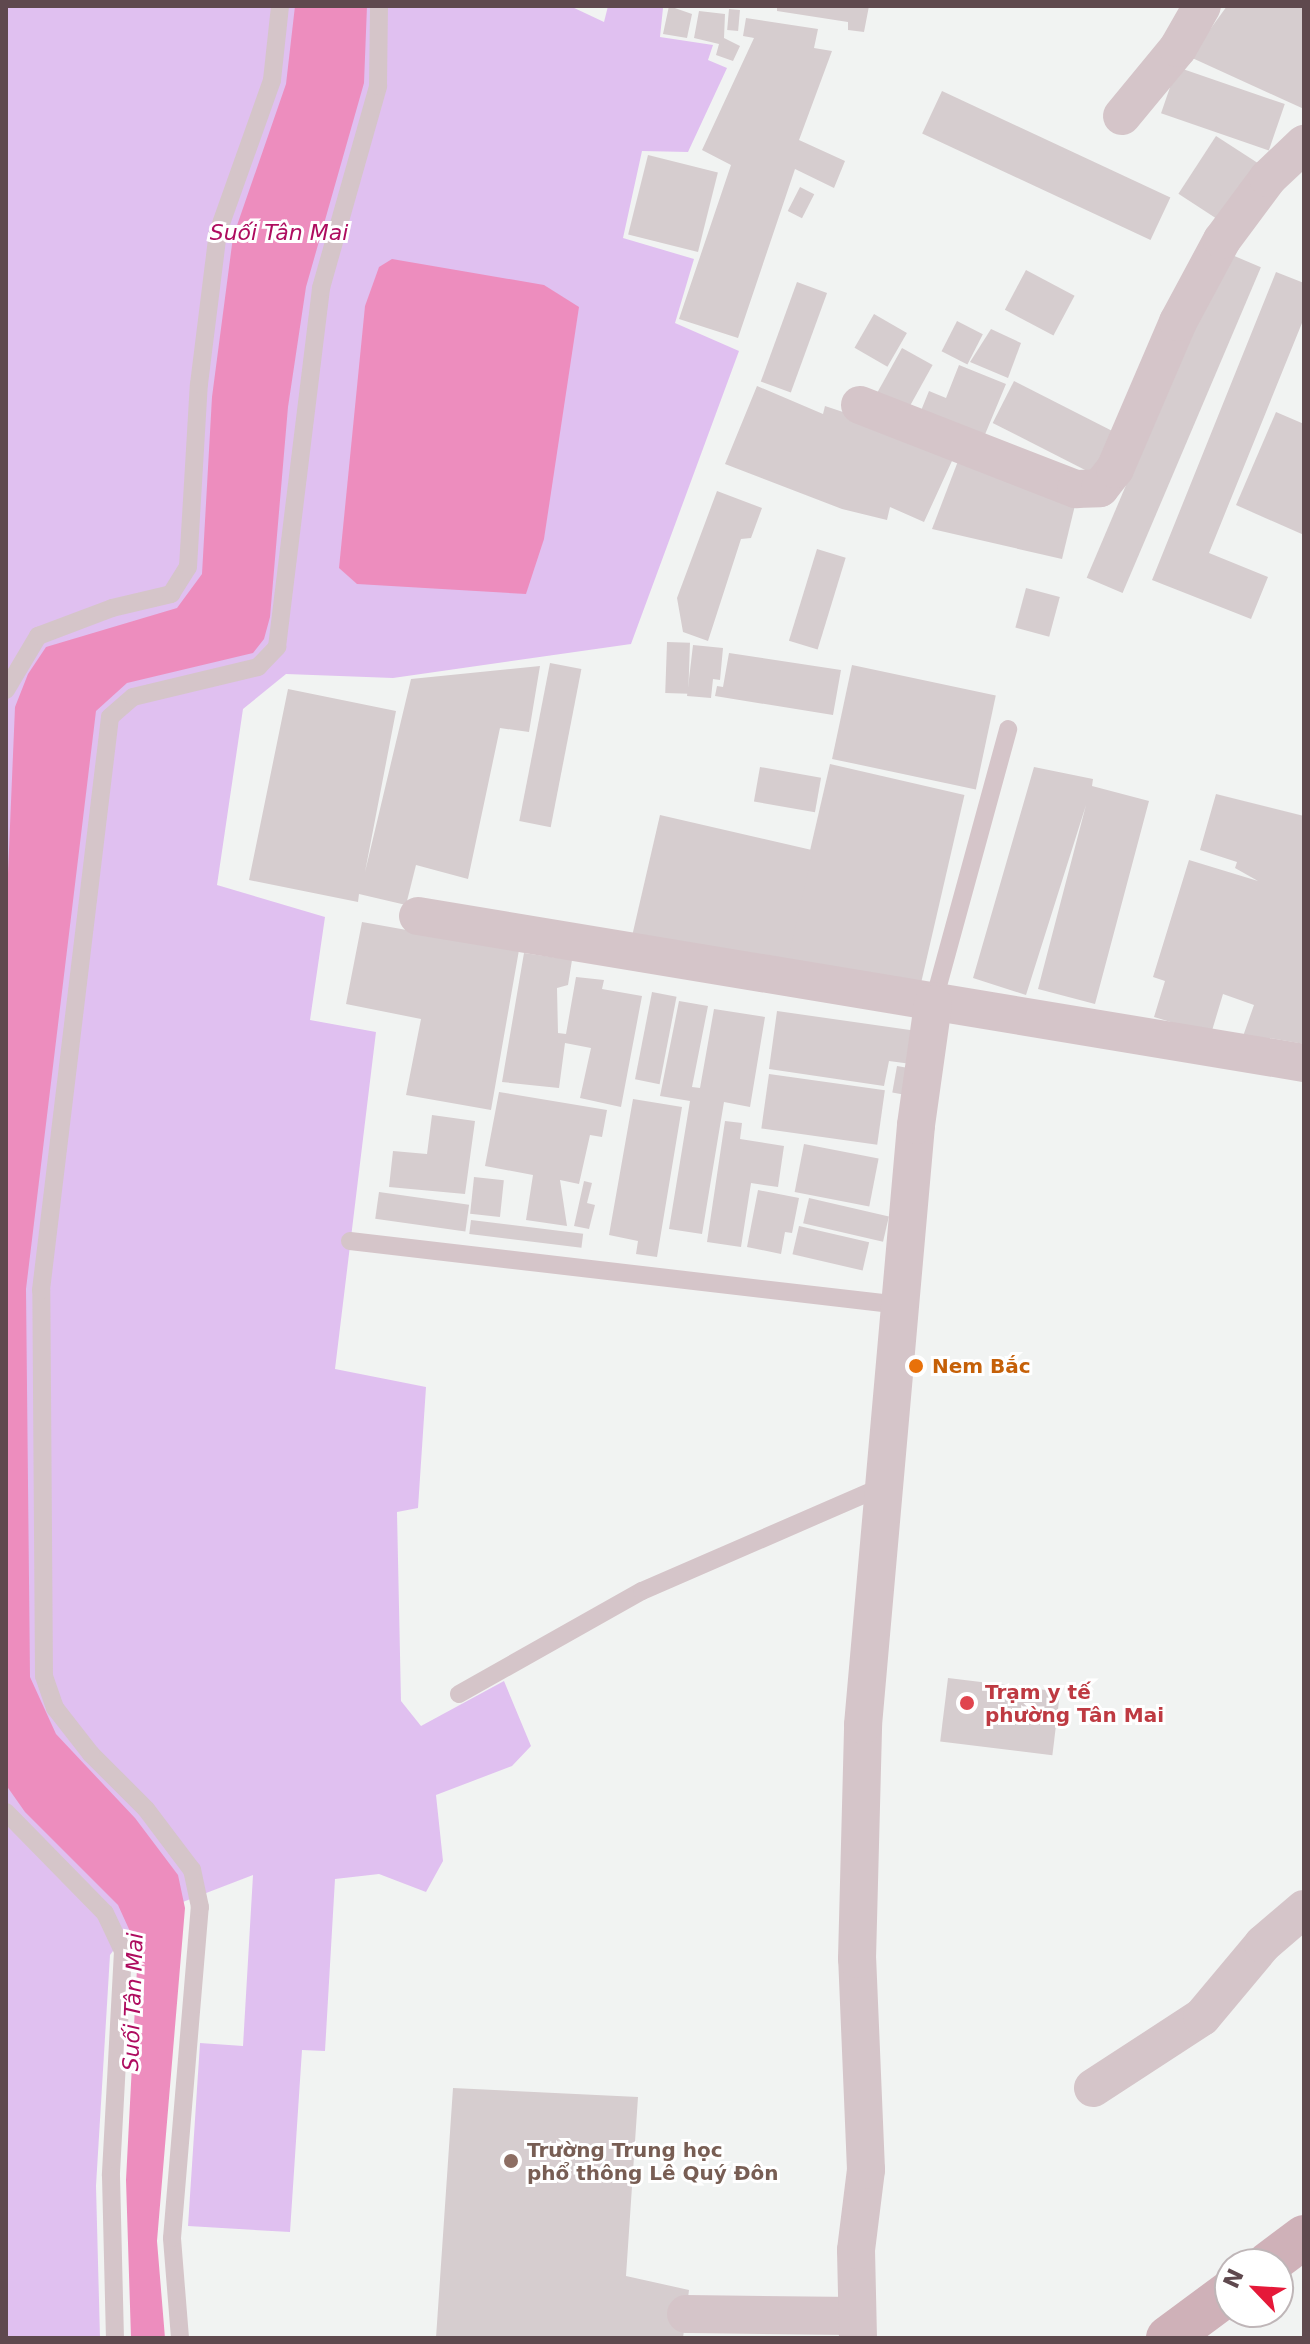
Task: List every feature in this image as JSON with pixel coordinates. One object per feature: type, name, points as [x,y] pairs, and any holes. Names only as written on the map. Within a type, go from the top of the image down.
[{"type":"main road","points":[[1168,2338],[1214,2304]]},
{"type":"street","points":[[1122,116],[1178,48],[1202,6]]},
{"type":"street","points":[[860,405],[1076,489],[1100,488],[1115,469],[1178,322],[1222,240],[1268,178],[1304,144]]},
{"type":"street","points":[[418,916],[933,1004],[1304,1063]]},
{"type":"street","points":[[686,2314],[856,2327],[866,2170],[857,1959],[863,1725],[900,1305],[933,1004]]},
{"type":"street","points":[[1093,2088],[1202,2017],[1263,1944],[1304,1909]]},
{"type":"lane","points":[[6,690],[14,669],[38,636],[99,612],[171,594],[188,567],[199,384],[218,232],[272,80],[280,6]]},
{"type":"lane","points":[[180,2338],[172,2238],[200,1907],[192,1870],[146,1809],[64,1719],[44,1676],[41,1290],[110,717],[133,697],[258,667],[277,647],[321,288],[378,86],[379,6]]},
{"type":"lane","points":[[933,1004],[1008,729]]},
{"type":"lane","points":[[350,1241],[900,1305]]},
{"type":"lane","points":[[459,1694],[642,1591],[884,1486]]},
{"type":"lane","points":[[6,1812],[105,1913],[123,1951],[111,2176],[115,2338]]},
{"type":"shaded area","points":[[6,6],[570,6],[604,22],[608,6],[663,8],[660,37],[713,45],[708,60],[727,68],[688,152],[642,151],[623,238],[694,259],[675,323],[739,351],[631,644],[393,678],[286,674],[243,709],[217,885],[325,917],[310,1020],[376,1032],[335,1369],[426,1387],[418,1508],[397,1512],[401,1701],[421,1726],[504,1681],[531,1746],[512,1766],[436,1795],[443,1861],[426,1892],[379,1874],[335,1879],[325,2051],[302,2050],[290,2232],[188,2226],[200,2043],[243,2046],[253,1875],[136,1920],[110,1955],[96,2186],[100,2338],[6,2338]]},
{"type":"water","name":"Suối Tân Mai","points":[[295,6],[367,6],[364,83],[306,287],[288,407],[270,617],[264,639],[253,653],[127,683],[96,711],[26,1289],[30,1677],[56,1734],[135,1818],[178,1875],[185,1908],[157,2241],[165,2338],[131,2338],[126,2180],[138,1949],[118,1905],[25,1812],[6,1785],[6,921],[15,707],[28,674],[46,647],[177,608],[202,574],[212,397],[233,237],[286,84]]},
{"type":"water","points":[[392,259],[544,285],[579,307],[544,539],[526,594],[357,584],[339,568],[365,306],[379,267]]},
{"type":"building","points":[[669,6],[692,14],[687,38],[663,34]]},
{"type":"building","points":[[777,6],[869,6],[864,32],[848,30],[848,22],[777,11]]},
{"type":"building","points":[[1227,6],[1304,6],[1304,109],[1190,57]]},
{"type":"building","points":[[729,9],[740,10],[738,31],[727,30]]},
{"type":"building","points":[[699,11],[725,14],[724,38],[740,46],[733,61],[716,55],[719,44],[694,38]]},
{"type":"building","points":[[746,18],[818,29],[814,48],[832,51],[799,140],[845,161],[834,188],[795,169],[738,338],[679,319],[731,165],[702,150],[754,38],[743,36]]},
{"type":"building","points":[[1177,67],[1285,104],[1269,150],[1161,113]]},
{"type":"building","points":[[942,91],[1170,197],[1151,240],[922,134]]},
{"type":"building","points":[[1216,136],[1260,165],[1223,223],[1178,194]]},
{"type":"building","points":[[648,155],[718,172],[698,252],[628,235]]},
{"type":"building","points":[[800,187],[814,194],[802,218],[788,211]]},
{"type":"building","points":[[1225,252],[1261,267],[1123,593],[1087,578]]},
{"type":"building","points":[[1026,270],[1075,296],[1053,336],[1005,310]]},
{"type":"building","points":[[1276,272],[1304,283],[1304,318],[1209,553],[1268,577],[1251,619],[1152,580]]},
{"type":"building","points":[[797,282],[827,293],[791,393],[761,382]]},
{"type":"building","points":[[874,314],[907,333],[887,367],[854,348]]},
{"type":"building","points":[[957,321],[983,334],[967,364],[942,351]]},
{"type":"building","points":[[991,329],[1021,343],[1008,378],[970,362]]},
{"type":"building","points":[[902,348],[933,365],[905,414],[875,397]]},
{"type":"building","points":[[959,365],[1006,384],[981,444],[918,418],[929,391],[946,398]]},
{"type":"building","points":[[1014,381],[1114,432],[1092,474],[993,423]]},
{"type":"building","points":[[757,386],[823,414],[825,406],[957,450],[924,522],[890,507],[887,520],[842,509],[725,464]]},
{"type":"building","points":[[1276,412],[1304,424],[1304,535],[1236,505]]},
{"type":"building","points":[[963,448],[1077,497],[1062,559],[932,529]]},
{"type":"building","points":[[717,491],[762,508],[751,538],[741,539],[708,641],[683,632],[677,598]]},
{"type":"building","points":[[817,549],[846,558],[818,650],[789,641]]},
{"type":"building","points":[[1026,588],[1060,597],[1049,637],[1015,628]]},
{"type":"building","points":[[667,642],[690,643],[688,694],[665,693]]},
{"type":"building","points":[[693,645],[723,648],[720,680],[713,679],[711,698],[687,696]]},
{"type":"building","points":[[729,653],[841,670],[833,715],[715,696],[717,686],[723,687]]},
{"type":"building","points":[[550,663],[581,669],[551,827],[519,821]]},
{"type":"building","points":[[852,665],[996,696],[976,789],[832,759]]},
{"type":"building","points":[[540,666],[529,732],[500,728],[468,879],[416,865],[406,905],[359,894],[358,902],[249,880],[288,689],[396,711],[365,872],[411,679]]},
{"type":"building","points":[[830,764],[964,795],[919,993],[784,962]]},
{"type":"building","points":[[760,767],[821,778],[815,812],[754,801]]},
{"type":"building","points":[[1034,767],[1093,779],[1092,786],[1149,801],[1095,1004],[1038,989],[1086,805],[1026,995],[973,978]]},
{"type":"building","points":[[1216,794],[1304,816],[1304,1044],[1270,1038],[1267,1051],[1241,1042],[1254,1005],[1223,994],[1211,1034],[1154,1017],[1165,981],[1153,977],[1189,860],[1258,881],[1235,868],[1237,862],[1200,850]]},
{"type":"building","points":[[660,815],[813,850],[784,976],[631,941]]},
{"type":"building","points":[[362,922],[519,950],[491,1110],[406,1095],[421,1019],[346,1004]]},
{"type":"building","points":[[524,953],[572,960],[568,985],[557,988],[558,1033],[566,1034],[576,977],[604,980],[602,989],[642,996],[621,1107],[580,1098],[591,1048],[565,1043],[559,1088],[502,1082]]},
{"type":"building","points":[[652,992],[677,997],[660,1084],[635,1079]]},
{"type":"building","points":[[679,1001],[708,1006],[692,1087],[700,1088],[714,1009],[765,1017],[750,1107],[724,1102],[702,1234],[669,1229],[690,1101],[660,1096]]},
{"type":"building","points":[[777,1011],[924,1032],[919,1065],[889,1061],[884,1086],[769,1069]]},
{"type":"building","points":[[897,1066],[919,1070],[914,1096],[892,1093]]},
{"type":"building","points":[[769,1074],[885,1090],[877,1145],[761,1128]]},
{"type":"building","points":[[499,1092],[607,1110],[602,1137],[590,1135],[579,1184],[560,1180],[567,1226],[526,1220],[533,1175],[485,1166]]},
{"type":"building","points":[[633,1099],[682,1107],[657,1257],[636,1254],[638,1241],[609,1235]]},
{"type":"building","points":[[432,1115],[475,1121],[465,1194],[389,1187],[393,1151],[427,1154]]},
{"type":"building","points":[[725,1121],[742,1123],[740,1139],[784,1146],[778,1187],[751,1183],[741,1247],[707,1242]]},
{"type":"building","points":[[804,1144],[879,1159],[869,1207],[795,1192]]},
{"type":"building","points":[[474,1177],[504,1180],[500,1217],[470,1214]]},
{"type":"building","points":[[584,1181],[592,1183],[587,1203],[595,1205],[589,1229],[574,1226]]},
{"type":"building","points":[[758,1190],[799,1198],[792,1233],[785,1232],[781,1254],[747,1247]]},
{"type":"building","points":[[379,1192],[469,1205],[465,1231],[375,1219]]},
{"type":"building","points":[[809,1198],[889,1216],[883,1242],[803,1223]]},
{"type":"building","points":[[471,1220],[583,1234],[581,1248],[469,1234]]},
{"type":"building","points":[[799,1226],[869,1242],[863,1270],[792,1254]]},
{"type":"building","name":"Trạm y tế phường Tân Mai","points":[[948,1678],[1060,1692],[1052,1755],[940,1742]]},
{"type":"building","points":[[453,2088],[638,2097],[626,2276],[689,2290],[683,2338],[436,2338]]},
{"type":"place","name":"Nem Bắc","points":[[916,1366]]},
{"type":"place","name":"Trạm y tế phường Tân Mai","points":[[967,1703]]},
{"type":"place","name":"Trường Trung học phổ thông Lê Quý Đôn","points":[[511,2161]]}]
